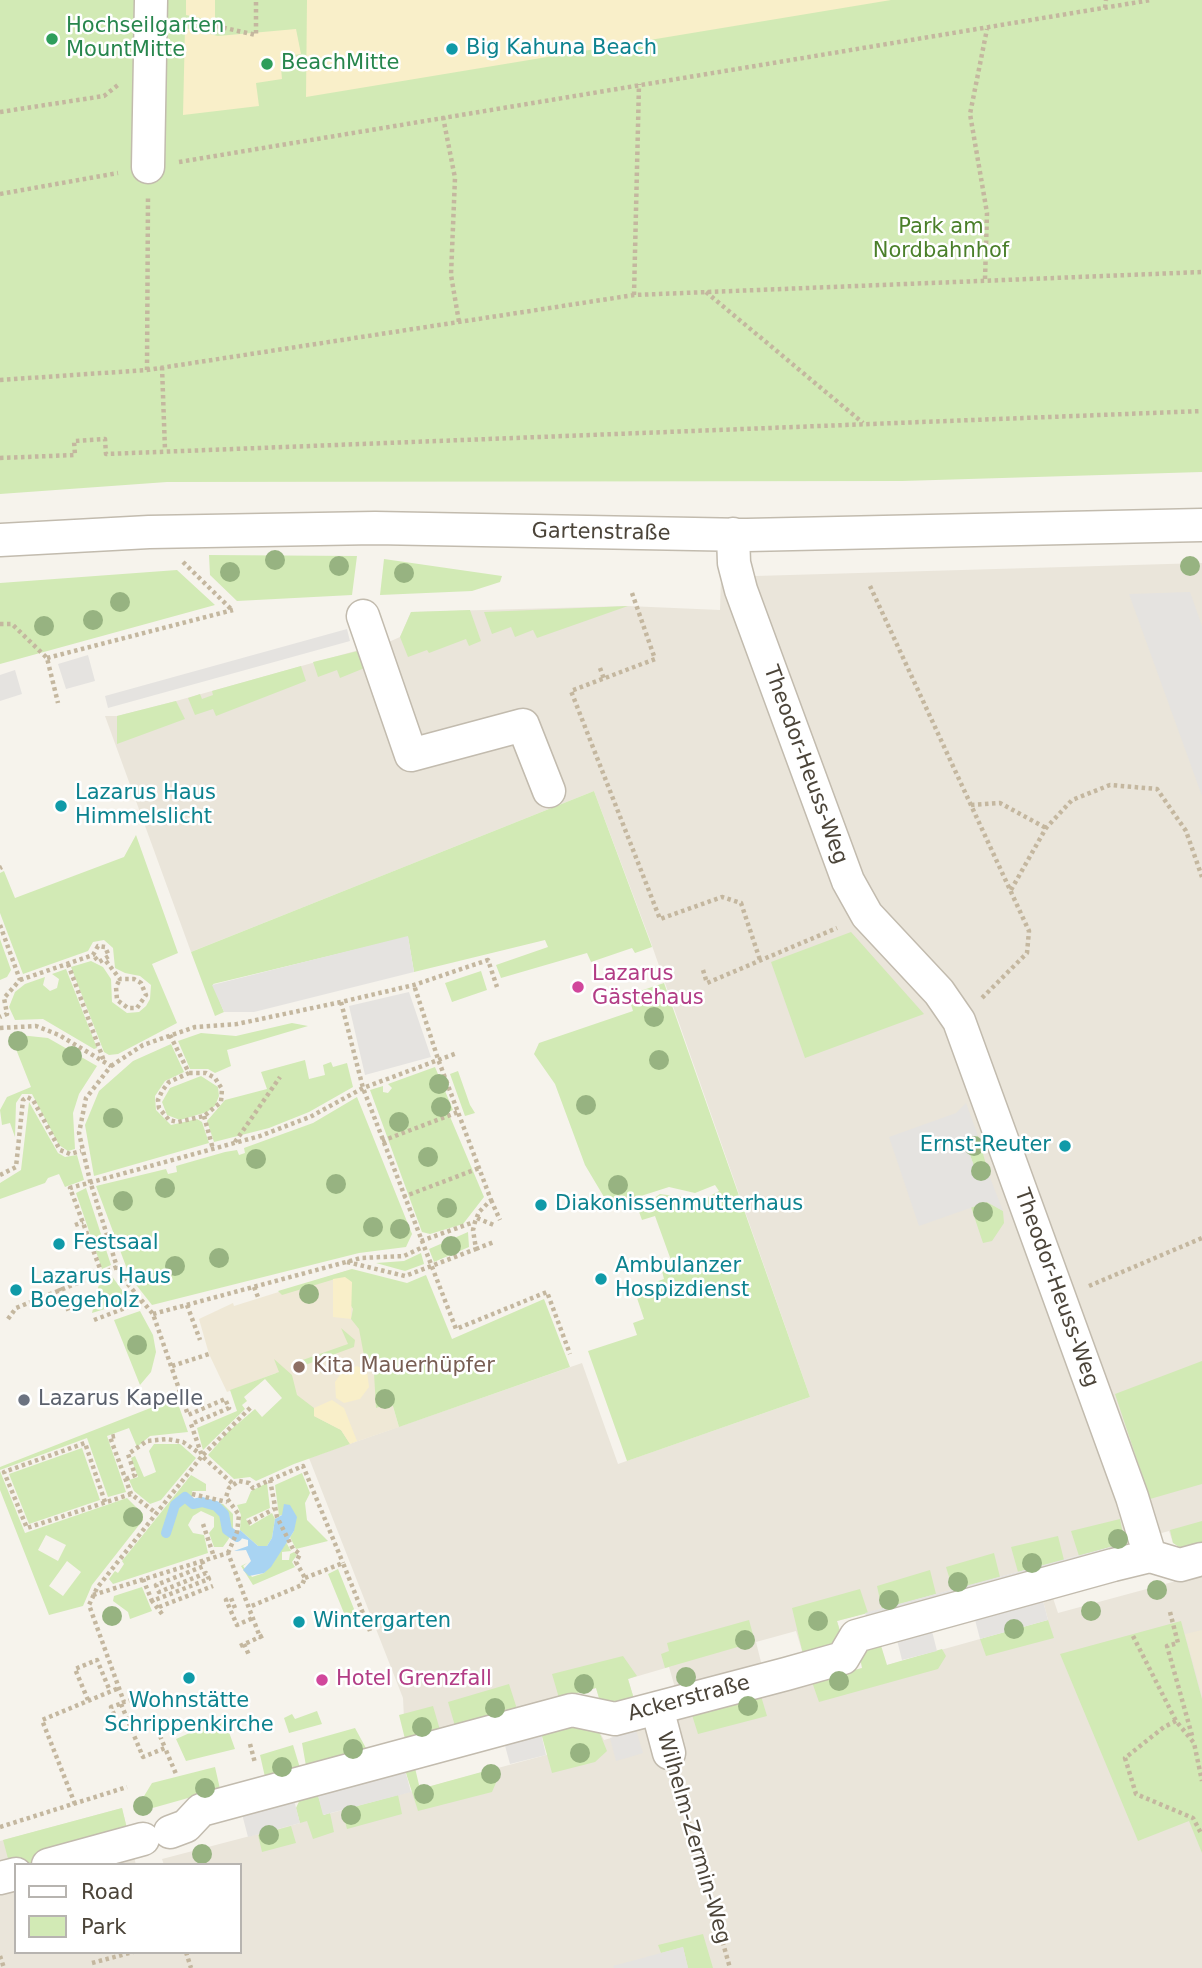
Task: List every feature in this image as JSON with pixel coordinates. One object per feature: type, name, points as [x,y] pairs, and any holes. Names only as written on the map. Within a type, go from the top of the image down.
[{"type":"street","points":[[148,167],[151,0]]},
{"type":"street","name":"Gartenstraße","points":[[0,540],[149,532],[375,528],[733,534],[1202,524]]},
{"type":"street","name":"Theodor-Heuss-Weg","points":[[733,534],[734,563],[741,590],[848,881],[867,915],[939,992],[959,1021],[1132,1497],[1150,1556]]},
{"type":"street","points":[[363,616],[411,755],[523,725],[550,791]]},
{"type":"street","name":"Ackerstraße","points":[[55,1863],[186,1826],[201,1810],[572,1710],[615,1718],[843,1658],[856,1636],[1150,1556],[1180,1565],[1202,1559]]},
{"type":"street","name":"Wilhelm-Zermin-Weg","points":[[657,1708],[670,1753]]},
{"type":"path","points":[[174,22],[194,21],[256,35],[256,0]]},
{"type":"path","points":[[1105,8],[1106,0]]},
{"type":"path","points":[[0,194],[639,83],[987,29],[1151,0]]},
{"type":"path","points":[[985,279],[987,213],[970,114],[987,29]]},
{"type":"path","points":[[0,112],[104,96],[128,76],[150,71]]},
{"type":"path","points":[[634,295],[639,83]]},
{"type":"path","points":[[443,117],[455,178],[450,275],[459,322]]},
{"type":"path","points":[[147,370],[148,167]]},
{"type":"path","points":[[0,380],[147,370],[634,295],[1202,272]]},
{"type":"path","points":[[706,292],[864,424]]},
{"type":"path","points":[[162,367],[165,450]]},
{"type":"path","points":[[0,458],[75,455],[74,441],[105,439],[106,454],[1202,411]]},
{"type":"path","points":[[47,657],[233,610],[183,562]]},
{"type":"path","points":[[870,586],[1030,931],[1027,953],[959,1021]]},
{"type":"path","points":[[632,593],[655,659],[571,691],[660,919],[722,897],[741,903],[761,960]]},
{"type":"path","points":[[0,624],[12,624],[47,657],[58,703]]},
{"type":"path","points":[[600,668],[604,679]]},
{"type":"path","points":[[1011,891],[1046,828],[1072,800],[1110,785],[1157,789],[1186,831],[1202,877]]},
{"type":"path","points":[[971,805],[999,803],[1046,828]]},
{"type":"path","points":[[703,970],[707,983],[867,915]]},
{"type":"path","points":[[0,925],[20,981]]},
{"type":"path","points":[[93,955],[95,948],[105,947],[109,952],[106,961]]},
{"type":"path","points":[[0,1017],[7,1014],[5,998],[20,981],[93,955]]},
{"type":"path","points":[[93,955],[99,962],[106,961]]},
{"type":"path","points":[[201,1455],[153,1314],[141,1302],[117,1267],[81,1151],[79,1133],[86,1098],[111,1066],[142,1045],[195,1027],[237,1024],[341,1002],[414,985],[488,960],[497,986]]},
{"type":"path","points":[[106,961],[120,979]]},
{"type":"path","points":[[68,964],[105,1062]]},
{"type":"path","points":[[120,979],[134,979],[144,989],[146,995],[136,1008],[128,1008],[117,1000],[116,987],[120,979]]},
{"type":"path","points":[[414,985],[438,1059],[500,1220]]},
{"type":"path","points":[[341,1002],[363,1088],[456,1329],[547,1292],[570,1354]]},
{"type":"path","points":[[0,1028],[36,1027],[59,1035],[111,1066]]},
{"type":"path","points":[[170,1035],[189,1073]]},
{"type":"path","points":[[102,1274],[70,1188],[234,1143],[310,1117],[363,1088],[457,1053]]},
{"type":"path","points":[[189,1073],[206,1073],[221,1084],[221,1102],[204,1116],[178,1122],[169,1120],[159,1108],[158,1100],[169,1082],[189,1073]]},
{"type":"path","points":[[234,1143],[280,1077]]},
{"type":"path","points":[[0,1175],[13,1170],[17,1164],[23,1100],[27,1097],[33,1100],[60,1150],[71,1154],[81,1151]]},
{"type":"path","points":[[382,1141],[458,1112]]},
{"type":"path","points":[[204,1116],[213,1149]]},
{"type":"path","points":[[403,1197],[480,1168]]},
{"type":"path","points":[[476,1249],[473,1230],[476,1220],[491,1200]]},
{"type":"path","points":[[153,1314],[347,1262],[404,1256],[422,1244],[476,1220],[496,1226]]},
{"type":"path","points":[[75,1225],[83,1222]]},
{"type":"path","points":[[1059,1299],[1202,1238]]},
{"type":"path","points":[[347,1262],[405,1276],[494,1242]]},
{"type":"path","points":[[8,1319],[16,1308],[117,1267]]},
{"type":"path","points":[[54,1275],[69,1312]]},
{"type":"path","points":[[254,1287],[258,1297]]},
{"type":"path","points":[[94,1320],[141,1302]]},
{"type":"path","points":[[187,1305],[200,1340]]},
{"type":"path","points":[[172,1366],[209,1354]]},
{"type":"path","points":[[188,1415],[225,1399],[229,1408],[191,1424]]},
{"type":"path","points":[[165,1748],[143,1757],[90,1615],[92,1596],[201,1455],[252,1406]]},
{"type":"path","points":[[115,1436],[110,1437],[131,1494],[156,1513]]},
{"type":"path","points":[[126,1479],[135,1475],[128,1454],[152,1440],[183,1442],[232,1483],[245,1482],[253,1488],[303,1466],[370,1631]]},
{"type":"path","points":[[105,1502],[85,1443],[4,1472],[27,1528],[131,1494]]},
{"type":"path","points":[[270,1480],[274,1509],[293,1549],[300,1554],[296,1562],[305,1578]]},
{"type":"path","points":[[228,1502],[226,1494],[232,1483]]},
{"type":"path","points":[[191,1494],[228,1502],[237,1510],[237,1532],[228,1553],[262,1636],[242,1645],[248,1655]]},
{"type":"path","points":[[248,1523],[274,1509]]},
{"type":"path","points":[[203,1524],[215,1557]]},
{"type":"path","points":[[231,1544],[238,1543]]},
{"type":"path","points":[[92,1596],[228,1553]]},
{"type":"path","points":[[152,1601],[209,1579],[206,1573],[159,1592],[157,1588],[156,1585],[204,1566],[202,1560]]},
{"type":"path","points":[[249,1607],[302,1585],[305,1578],[343,1563]]},
{"type":"path","points":[[143,1579],[155,1609],[212,1586]]},
{"type":"path","points":[[235,1608],[231,1598],[226,1600],[237,1625],[253,1618]]},
{"type":"path","points":[[159,1607],[162,1614]]},
{"type":"path","points":[[1170,1612],[1178,1643],[1167,1646],[1202,1781]]},
{"type":"path","points":[[1133,1636],[1176,1721],[1194,1743]]},
{"type":"path","points":[[88,1700],[75,1669],[97,1660],[110,1691]]},
{"type":"path","points":[[75,1804],[42,1720],[118,1688]]},
{"type":"path","points":[[111,1719],[115,1717],[111,1707],[134,1699]]},
{"type":"path","points":[[1176,1721],[1164,1727],[1125,1758],[1136,1794],[1193,1818],[1200,1826],[1202,1835]]},
{"type":"path","points":[[160,1736],[176,1774]]},
{"type":"path","name":"Wilhelm-Zermin-Weg","points":[[670,1753],[730,1968]]},
{"type":"path","points":[[0,1827],[127,1787]]},
{"type":"path","points":[[92,1964],[126,1954]]},
{"type":"path","points":[[0,1956],[4,1968]]},
{"type":"shaded area","points":[[1202,563],[1202,1546],[1173,1543],[1169,1531],[837,1621],[840,1631],[803,1654],[796,1631],[756,1642],[762,1666],[676,1691],[669,1667],[628,1679],[634,1699],[599,1698],[596,1688],[405,1739],[403,1698],[309,1458],[582,1363],[618,1464],[810,1397],[650,940],[594,791],[191,952],[105,716],[117,716],[176,701],[391,641],[400,637],[411,612],[628,606],[720,610],[721,577]]},
{"type":"shaded area","points":[[1190,592],[1202,626],[1202,796],[1129,594]]},
{"type":"shaded area","points":[[347,629],[350,641],[108,708],[105,696]]},
{"type":"shaded area","points":[[88,655],[95,681],[66,689],[58,664]]},
{"type":"shaded area","points":[[15,670],[22,694],[0,701],[0,675]]},
{"type":"shaded area","points":[[408,936],[414,972],[254,1012],[224,1012],[212,985]]},
{"type":"shaded area","points":[[409,992],[431,1057],[365,1075],[349,1006]]},
{"type":"shaded area","points":[[966,1103],[978,1136],[965,1140],[978,1178],[989,1175],[1003,1211],[987,1202],[919,1226],[889,1137],[956,1113]]},
{"type":"shaded area","name":"Kita Mauerhüpfer","points":[[352,1269],[399,1427],[309,1458],[276,1373],[227,1392],[209,1354],[199,1319],[233,1303],[234,1306]]},
{"type":"shaded area","points":[[1125,1543],[1127,1553],[868,1622],[865,1613]]},
{"type":"shaded area","points":[[1202,1574],[1202,1968],[0,1968],[0,1841],[122,1808],[136,1863],[14,1863],[14,1954],[242,1954],[242,1863],[163,1863],[162,1859],[300,1823],[296,1808],[324,1815],[546,1755],[598,1729],[604,1740],[862,1668],[887,1665],[1048,1620],[1042,1597],[1052,1595],[1058,1613]]},
{"type":"shaded area","points":[[1042,1597],[1048,1620],[980,1639],[974,1616]]},
{"type":"shaded area","points":[[931,1627],[937,1651],[902,1660],[896,1636]]},
{"type":"shaded area","points":[[1202,1630],[1202,1695],[1185,1634]]},
{"type":"shaded area","points":[[636,1730],[643,1753],[616,1761],[610,1738]]},
{"type":"shaded area","points":[[541,1733],[546,1755],[510,1764],[504,1742]]},
{"type":"shaded area","points":[[405,1770],[411,1792],[323,1815],[317,1792]]},
{"type":"shaded area","points":[[294,1800],[300,1823],[248,1837],[242,1814]]},
{"type":"shaded area","points":[[683,1947],[688,1968],[613,1966]]},
{"type":"green space","name":"Park am Nordbahnhof","points":[[0,0],[1202,0],[1202,472],[902,481],[167,482],[0,494]]},
{"type":"green space","points":[[209,555],[357,556],[352,595],[237,601],[210,575]]},
{"type":"green space","points":[[384,559],[502,576],[500,582],[472,591],[380,595]]},
{"type":"green space","points":[[177,570],[215,605],[0,664],[0,583]]},
{"type":"green space","points":[[628,606],[537,638],[533,630],[515,637],[511,627],[492,634],[484,612]]},
{"type":"green space","points":[[470,610],[481,641],[469,646],[466,639],[429,653],[427,650],[408,657],[400,637],[411,612]]},
{"type":"green space","points":[[362,650],[367,667],[340,678],[337,670],[318,677],[313,662]]},
{"type":"green space","points":[[301,666],[306,681],[216,716],[213,709],[195,715],[188,698],[200,694],[202,699],[213,695],[212,691]]},
{"type":"green space","points":[[176,701],[185,719],[117,744],[117,716]]},
{"type":"green space","points":[[594,791],[652,947],[635,953],[632,948],[591,962],[587,953],[501,978],[496,965],[548,947],[545,940],[414,972],[408,937],[213,984],[224,1012],[215,1016],[191,952]]},
{"type":"green space","points":[[136,835],[178,953],[152,964],[177,1023],[118,1054],[109,1055],[104,1052],[71,967],[91,961],[103,967],[111,979],[112,1002],[127,1013],[139,1012],[146,1006],[150,999],[151,985],[140,976],[115,968],[113,948],[104,940],[93,942],[88,951],[23,974],[0,913],[0,873],[4,871],[15,898],[124,857]]},
{"type":"green space","points":[[851,932],[924,1014],[805,1058],[771,962]]},
{"type":"green space","points":[[0,939],[11,970],[7,977],[0,980]]},
{"type":"green space","points":[[66,969],[97,1048],[94,1049],[43,1019],[15,1020],[9,1007],[15,992],[25,984],[45,977],[43,985],[50,991],[57,988],[59,979],[52,974]]},
{"type":"green space","points":[[481,971],[487,990],[452,1002],[445,983]]},
{"type":"green space","points":[[664,983],[810,1397],[627,1461],[588,1351],[637,1335],[633,1323],[644,1319],[636,1295],[643,1293],[641,1287],[664,1279],[661,1267],[672,1263],[655,1216],[642,1220],[638,1209],[660,1194],[703,1200],[719,1191],[715,1185],[695,1193],[669,1187],[619,1203],[607,1202],[585,1165],[555,1084],[534,1054],[539,1043],[633,1011],[628,995]]},
{"type":"green space","points":[[292,1023],[308,1026],[227,1050],[231,1066],[215,1073],[208,1069],[190,1069],[178,1041],[201,1033],[236,1036]]},
{"type":"green space","points":[[10,1034],[48,1038],[97,1066],[79,1094],[73,1113],[75,1149],[68,1151],[59,1145],[32,1094],[22,1094],[16,1103],[15,1137],[10,1123],[2,1125],[0,1110],[7,1097],[31,1087]]},
{"type":"green space","points":[[171,1044],[184,1072],[165,1081],[155,1096],[156,1110],[171,1125],[197,1119],[202,1122],[209,1143],[94,1176],[85,1125],[99,1091],[133,1061]]},
{"type":"green space","points":[[305,1060],[309,1079],[325,1075],[323,1065],[331,1062],[333,1067],[347,1063],[353,1087],[309,1112],[269,1128],[214,1142],[207,1121],[225,1100],[267,1089],[261,1072]]},
{"type":"green space","points":[[435,1067],[453,1110],[448,1112],[484,1197],[463,1224],[430,1234],[422,1232],[370,1090],[383,1086],[383,1092],[388,1093],[392,1088],[388,1084]]},
{"type":"green space","points":[[458,1071],[475,1113],[465,1116],[450,1074]]},
{"type":"green space","points":[[201,1076],[218,1087],[219,1096],[215,1106],[207,1112],[180,1120],[167,1115],[162,1102],[170,1088]]},
{"type":"green space","points":[[357,1097],[412,1234],[406,1247],[359,1253],[152,1305],[130,1277],[96,1186],[166,1169],[168,1174],[177,1172],[176,1166],[225,1152],[237,1150],[239,1155],[245,1153],[244,1148],[313,1123]]},
{"type":"green space","points":[[29,1102],[58,1153],[65,1157],[77,1155],[84,1180],[65,1187],[59,1174],[48,1178],[45,1183],[0,1199],[0,1183],[21,1170]]},
{"type":"green space","points":[[978,1136],[989,1175],[978,1178],[965,1140]]},
{"type":"green space","points":[[86,1188],[111,1265],[102,1269],[76,1193]]},
{"type":"green space","points":[[987,1202],[1003,1211],[1004,1223],[992,1241],[983,1243],[971,1207]]},
{"type":"green space","points":[[468,1232],[469,1247],[434,1262],[429,1249]]},
{"type":"green space","points":[[421,1253],[424,1264],[405,1271],[376,1263],[404,1261]]},
{"type":"green space","points":[[352,1269],[407,1283],[426,1275],[452,1339],[544,1299],[570,1367],[399,1427],[392,1403],[376,1408],[374,1373],[365,1361],[359,1329],[351,1319],[353,1309],[335,1279],[282,1295],[278,1291]]},
{"type":"green space","points":[[111,1275],[130,1301],[92,1313],[99,1284]]},
{"type":"green space","points":[[140,1311],[153,1335],[156,1352],[151,1372],[140,1385],[114,1320]]},
{"type":"green space","points":[[341,1328],[355,1340],[354,1347],[297,1368],[297,1362],[348,1344]]},
{"type":"green space","points":[[274,1359],[292,1375],[297,1395],[314,1408],[314,1416],[341,1430],[350,1444],[256,1481],[250,1477],[234,1479],[208,1455],[228,1432],[255,1409],[262,1417],[282,1398],[265,1379],[244,1397],[247,1401],[242,1405],[245,1409],[203,1450],[197,1428],[237,1411],[230,1390],[279,1372]]},
{"type":"green space","points":[[1202,1361],[1202,1484],[1150,1499],[1115,1394]]},
{"type":"green space","points":[[176,1398],[188,1432],[150,1436],[137,1447],[129,1428],[107,1436],[126,1492],[108,1497],[87,1438],[0,1470],[0,1467]]},
{"type":"green space","points":[[154,1444],[180,1444],[196,1458],[161,1500],[150,1504],[134,1491],[129,1480],[138,1477],[131,1458],[135,1456],[144,1477],[156,1472],[149,1451]]},
{"type":"green space","points":[[82,1448],[100,1500],[29,1524],[9,1474]]},
{"type":"green space","points":[[0,1471],[25,1533],[127,1498],[143,1514],[143,1520],[92,1585],[83,1606],[49,1615],[0,1490]],"holes":[[[46,1535],[66,1545],[58,1561],[38,1550]],[[67,1561],[81,1572],[63,1596],[49,1586]]]},
{"type":"green space","points":[[302,1473],[310,1493],[305,1503],[307,1520],[328,1541],[296,1549],[290,1537],[294,1531],[282,1515],[279,1516],[275,1485]]},
{"type":"green space","points":[[191,1475],[206,1484],[206,1491],[192,1491],[192,1499],[223,1504],[233,1514],[233,1531],[223,1547],[214,1547],[209,1533],[214,1527],[214,1517],[201,1511],[193,1516],[188,1525],[193,1533],[204,1535],[208,1553],[113,1584],[109,1579],[115,1571],[118,1573],[124,1564],[122,1561]]},
{"type":"green space","points":[[267,1483],[270,1508],[246,1519],[250,1526],[272,1513],[275,1519],[272,1538],[267,1546],[258,1546],[240,1530],[241,1515],[237,1505],[246,1503],[251,1491]]},
{"type":"green space","points":[[1120,1519],[1125,1543],[1079,1556],[1071,1531]]},
{"type":"green space","points":[[1202,1521],[1202,1546],[1185,1551],[1173,1543],[1170,1530]]},
{"type":"green space","points":[[1058,1536],[1064,1560],[1018,1572],[1011,1547]]},
{"type":"green space","points":[[286,1542],[291,1551],[282,1552],[282,1560],[289,1560],[290,1554],[294,1552],[297,1555],[292,1562],[295,1567],[253,1585],[241,1566],[247,1563],[243,1566],[252,1577],[264,1573]]},
{"type":"green space","points":[[994,1553],[1000,1577],[953,1590],[946,1567]]},
{"type":"green space","points":[[338,1569],[356,1614],[346,1618],[328,1574]]},
{"type":"green space","points":[[930,1570],[936,1594],[882,1609],[877,1586]]},
{"type":"green space","points":[[142,1587],[152,1611],[130,1619],[128,1612],[113,1601],[114,1596]]},
{"type":"green space","points":[[860,1589],[868,1613],[837,1621],[840,1631],[832,1647],[803,1654],[792,1608]]},
{"type":"green space","points":[[749,1620],[755,1642],[665,1668],[661,1654],[669,1651],[667,1643]]},
{"type":"green space","points":[[1048,1620],[1054,1638],[986,1656],[980,1639]]},
{"type":"green space","points":[[1181,1621],[1202,1699],[1202,1853],[1189,1821],[1138,1841],[1060,1654]]},
{"type":"green space","points":[[879,1639],[887,1665],[942,1649],[946,1656],[938,1669],[819,1702],[812,1682],[862,1668],[860,1658],[871,1642]]},
{"type":"green space","points":[[623,1656],[637,1676],[628,1679],[634,1699],[611,1704],[599,1698],[596,1688],[559,1698],[552,1674]]},
{"type":"green space","points":[[509,1684],[517,1709],[455,1726],[448,1702]]},
{"type":"green space","points":[[761,1696],[767,1716],[698,1734],[692,1715]]},
{"type":"green space","points":[[433,1706],[440,1730],[405,1739],[399,1715]]},
{"type":"green space","points":[[317,1711],[322,1724],[289,1733],[284,1718],[292,1714],[295,1719]]},
{"type":"green space","points":[[224,1718],[235,1749],[186,1761],[176,1739]]},
{"type":"green space","points":[[577,1723],[598,1729],[607,1751],[595,1762],[552,1773],[541,1733]]},
{"type":"green space","points":[[355,1728],[367,1750],[306,1766],[302,1743]]},
{"type":"green space","points":[[293,1745],[300,1768],[265,1777],[260,1755]]},
{"type":"green space","points":[[215,1767],[220,1789],[142,1811],[141,1801],[152,1783]]},
{"type":"green space","points":[[415,1768],[420,1789],[496,1768],[498,1778],[492,1792],[418,1811],[405,1770]]},
{"type":"green space","points":[[317,1792],[324,1815],[330,1813],[334,1832],[313,1839],[307,1821],[300,1823],[296,1808],[301,1797]]},
{"type":"green space","points":[[398,1795],[402,1814],[347,1829],[342,1810]]},
{"type":"green space","points":[[122,1808],[132,1849],[81,1863],[14,1863],[14,1881],[3,1840]]},
{"type":"green space","points":[[291,1826],[296,1843],[262,1852],[258,1835]]},
{"type":"green space","points":[[703,1934],[713,1968],[688,1968],[683,1947],[661,1953],[658,1945]]},
{"type":"sand","points":[[186,0],[215,0],[215,21],[186,15]]},
{"type":"sand","name":"Big Kahuna Beach","points":[[307,0],[891,0],[306,97]]},
{"type":"sand","points":[[185,28],[218,36],[296,29],[301,54],[280,57],[282,79],[256,83],[259,106],[183,115]]},
{"type":"sand","points":[[345,1277],[352,1282],[351,1319],[333,1317],[333,1279]]},
{"type":"sand","points":[[357,1366],[367,1371],[369,1387],[360,1399],[344,1403],[336,1398],[335,1382],[342,1372]]},
{"type":"sand","points":[[332,1400],[344,1408],[357,1441],[350,1444],[341,1430],[314,1416],[314,1408]]},
{"type":"water","points":[[284,1504],[290,1505],[297,1517],[294,1531],[271,1567],[264,1573],[249,1576],[243,1570],[251,1561],[246,1550],[234,1551],[248,1546],[248,1540],[237,1537],[240,1530],[258,1546],[267,1546],[272,1538],[275,1519],[282,1515]]},
{"type":"waterway","points":[[166,1533],[175,1505],[185,1497],[193,1504],[202,1502],[216,1506],[224,1514],[227,1530],[237,1537]]},
{"type":"place","name":"Hochseilgarten MountMitte","points":[[52,39]]},
{"type":"place","name":"Big Kahuna Beach","points":[[452,49]]},
{"type":"place","name":"BeachMitte","points":[[267,64]]},
{"type":"place","name":"Lazarus Haus Himmelslicht","points":[[61,806]]},
{"type":"place","name":"Lazarus Gästehaus","points":[[578,987]]},
{"type":"place","name":"Ernst-Reuter","points":[[1065,1146]]},
{"type":"place","name":"Diakonissenmutterhaus","points":[[541,1205]]},
{"type":"place","name":"Festsaal","points":[[59,1244]]},
{"type":"place","name":"Ambulanzer Hospizdienst","points":[[601,1279]]},
{"type":"place","name":"Lazarus Haus Boegeholz","points":[[16,1290]]},
{"type":"place","name":"Kita Mauerhüpfer","points":[[299,1367]]},
{"type":"place","name":"Lazarus Kapelle","points":[[24,1400]]},
{"type":"place","name":"Wintergarten","points":[[299,1622]]},
{"type":"place","name":"Wohnstätte Schrippenkirche","points":[[189,1678]]},
{"type":"place","name":"Hotel Grenzfall","points":[[322,1680]]}]
